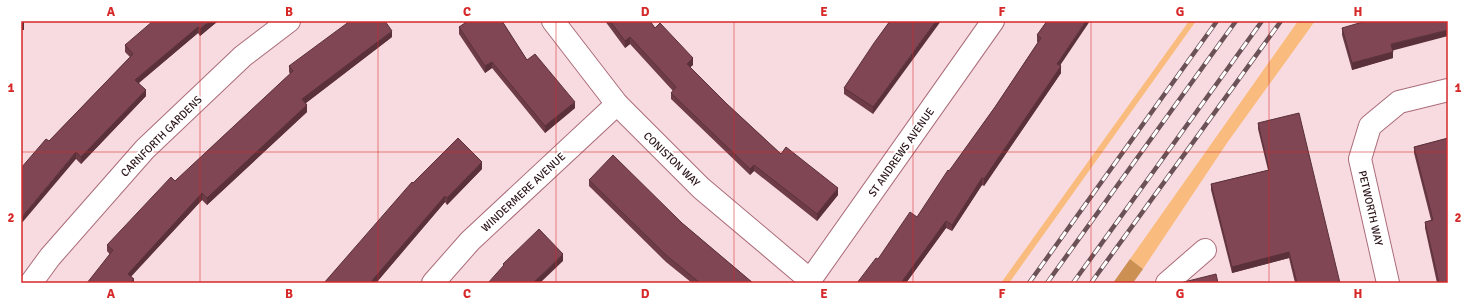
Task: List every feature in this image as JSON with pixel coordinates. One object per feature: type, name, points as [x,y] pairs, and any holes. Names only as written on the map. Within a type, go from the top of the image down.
[{"type":"street","name":"CARNFORTH GARDENS","points":[[31,283],[50,257],[145,149],[243,56],[289,21]]},
{"type":"street","name":"CONISTON WAY","points":[[553,21],[616,104],[701,188],[809,282]]},
{"type":"street","name":"ST ANDREWS AVENUE","points":[[809,282],[993,21]]},
{"type":"street","name":"PETWORTH WAY","points":[[1388,283],[1360,159],[1370,126],[1399,102],[1448,90]]},
{"type":"street","name":"WINDERMERE AVENUE","points":[[433,283],[470,241],[616,104]]},
{"type":"street","points":[[1167,283],[1205,250]]},
{"type":"shaded area","points":[[1189,21],[1196,21],[1009,283],[1001,283]]},
{"type":"shaded area","points":[[1298,21],[1315,21],[1227,143],[1143,269],[1130,259]]},
{"type":"shaded area","points":[[1130,259],[1143,269],[1133,283],[1113,283]]},
{"type":"building","points":[[153,21],[210,21],[200,29],[198,27],[135,80],[146,90],[81,157],[76,152],[21,218],[21,168],[46,139],[49,141],[133,54],[125,45]]},
{"type":"building","points":[[350,21],[385,21],[392,31],[302,99],[307,105],[207,198],[202,193],[128,274],[134,279],[130,283],[87,283],[113,250],[107,245],[171,177],[175,181],[293,71],[289,66]]},
{"type":"building","points":[[468,21],[502,21],[527,60],[535,54],[575,102],[545,126],[492,62],[485,66],[459,27]]},
{"type":"building","points":[[610,21],[650,21],[655,28],[660,23],[693,58],[687,64],[727,104],[781,154],[786,147],[838,188],[817,214],[754,165],[750,169],[671,93],[676,87],[630,37],[625,41]]},
{"type":"building","points":[[890,21],[936,21],[873,107],[844,88]]},
{"type":"building","points":[[1047,21],[1086,21],[1057,64],[1061,66],[984,179],[982,178],[952,225],[946,221],[901,283],[857,283],[876,258],[878,259],[910,212],[917,217],[948,170],[949,171],[995,107],[1041,38],[1037,35]]},
{"type":"building","points":[[1366,21],[1448,21],[1448,30],[1391,44],[1393,52],[1352,63],[1342,28]]},
{"type":"building","points":[[1299,113],[1340,283],[1297,283],[1289,252],[1232,267],[1211,184],[1269,170],[1258,123]]},
{"type":"building","points":[[458,138],[482,162],[447,198],[445,196],[370,283],[324,283],[412,182],[413,183]]},
{"type":"building","points":[[1448,138],[1448,283],[1439,283],[1425,222],[1433,220],[1414,147]]},
{"type":"building","points":[[613,155],[682,223],[753,283],[700,283],[666,255],[589,180]]},
{"type":"building","points":[[539,229],[563,254],[533,283],[488,283],[504,265],[503,264]]},
{"type":"building","points":[[1216,274],[1218,283],[1180,283]]},
{"type":"railway","points":[[1029,283],[1217,21]]},
{"type":"railway","points":[[1047,283],[1236,21]]},
{"type":"railway","points":[[1073,283],[1262,21]]},
{"type":"railway","points":[[1091,283],[1281,21]]}]
